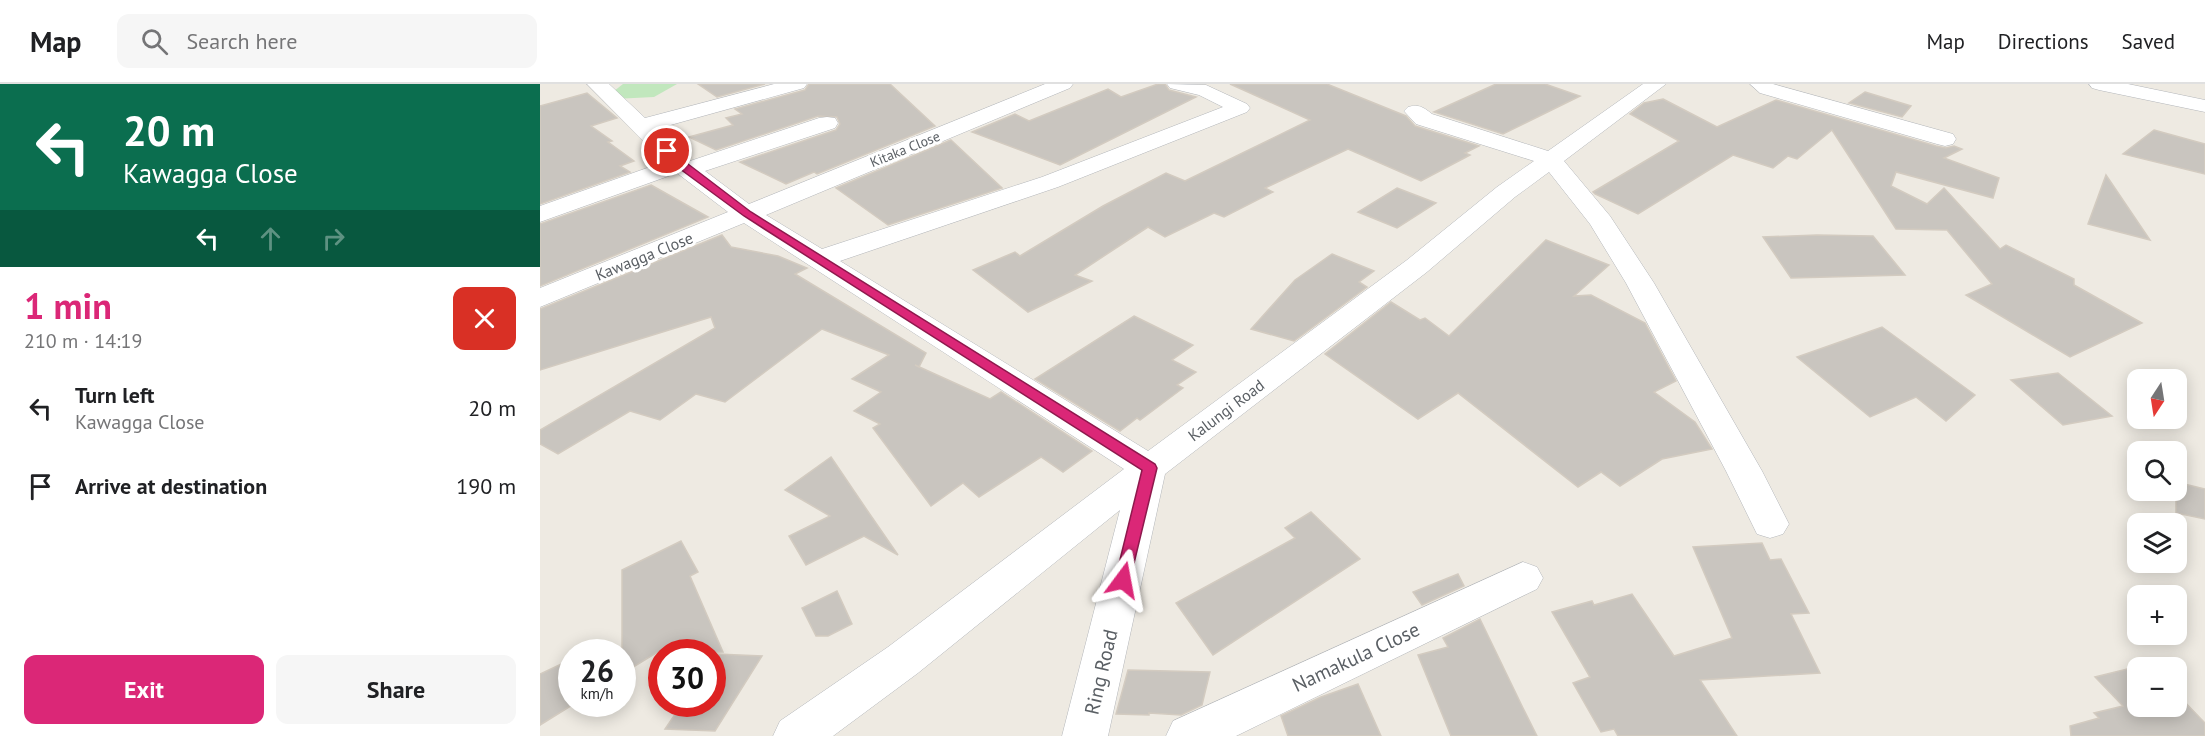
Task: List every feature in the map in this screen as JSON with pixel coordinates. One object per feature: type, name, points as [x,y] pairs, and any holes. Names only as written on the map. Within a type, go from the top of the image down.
[{"type":"street","points":[[597,84],[684,166],[747,214],[1149,468]]},
{"type":"street","points":[[641,126],[797,84]]},
{"type":"street","name":"Kitaka Close","points":[[747,214],[1063,84]]},
{"type":"street","points":[[819,260],[1050,182],[1240,108],[1206,91],[1177,84]]},
{"type":"street","name":"Kalungi Road","points":[[796,736],[903,660],[1149,468],[1417,266],[1506,192],[1656,84]]},
{"type":"street","points":[[1760,84],[1767,89],[1795,98],[1945,138]]},
{"type":"street","points":[[2099,84],[2135,88],[2205,106]]},
{"type":"street","points":[[1415,111],[1424,119],[1551,159],[1601,221],[1640,283],[1770,524]]},
{"type":"street","points":[[540,214],[684,166],[827,123]]},
{"type":"street","name":"Kawagga Close","points":[[540,298],[747,214]]},
{"type":"street","name":"Ring Road","points":[[1085,736],[1149,468]]},
{"type":"street","name":"Namakula Close","points":[[1189,736],[1522,578]]},
{"type":"green space","points":[[623,84],[677,84],[654,97],[614,99],[609,95]]},
{"type":"building","points":[[698,84],[765,84],[717,97]]},
{"type":"building","points":[[809,84],[890,84],[935,126],[817,174],[814,172],[786,184],[740,162],[836,130],[840,124],[837,117],[818,116],[716,150],[689,137],[733,125],[726,118],[742,114],[735,109],[805,90]]},
{"type":"building","points":[[1158,84],[1165,84],[1169,90],[1196,97],[1060,165],[972,132],[1015,114],[1029,121],[1108,89],[1121,97]]},
{"type":"building","points":[[1230,84],[1327,84],[1406,116],[1415,126],[1479,146],[1465,153],[1470,155],[1421,181],[1348,149],[1265,188],[1273,192],[1224,217],[1214,213],[1165,237],[1148,227],[1075,275],[1092,281],[1028,312],[973,270],[1015,252],[1020,256],[1103,206],[1166,173],[1185,181],[1310,120]]},
{"type":"building","points":[[1496,84],[1545,84],[1580,96],[1503,134],[1434,112]]},
{"type":"building","points":[[1865,92],[1911,106],[1902,117],[1849,103]]},
{"type":"building","points":[[587,93],[617,118],[591,126],[634,161],[620,166],[630,172],[540,204],[540,106]]},
{"type":"building","points":[[1663,99],[1717,127],[1776,100],[1936,146],[1946,148],[1954,146],[1962,149],[1944,158],[1999,178],[1993,198],[1896,172],[1891,186],[1927,204],[1944,188],[2000,249],[2006,245],[2074,279],[2074,285],[2142,323],[2070,357],[1966,295],[1992,284],[1947,230],[1896,229],[1832,130],[1797,159],[1788,156],[1773,168],[1733,155],[1638,214],[1595,194],[1593,192],[1679,141],[1630,114],[1644,103]]},
{"type":"building","points":[[2154,130],[2205,144],[2205,174],[2123,154]]},
{"type":"building","points":[[951,140],[1002,188],[888,225],[836,188]]},
{"type":"building","points":[[2106,175],[2150,240],[2088,224]]},
{"type":"building","points":[[651,185],[708,217],[540,286],[540,224]]},
{"type":"building","points":[[1397,188],[1436,203],[1397,228],[1358,212]]},
{"type":"building","points":[[722,235],[731,247],[778,256],[807,268],[795,274],[926,353],[919,367],[990,399],[1001,392],[1092,451],[1063,472],[1041,457],[979,497],[963,483],[931,506],[873,428],[880,424],[854,411],[881,392],[852,379],[889,355],[822,329],[725,402],[696,394],[660,420],[630,411],[558,454],[540,444],[540,430],[715,328],[711,317],[540,370],[540,309]]},
{"type":"building","points":[[1873,236],[1905,275],[1791,278],[1763,237]]},
{"type":"building","points":[[1546,240],[1609,265],[1574,296],[1591,295],[1645,323],[1676,381],[1654,392],[1695,422],[1712,449],[1662,459],[1620,486],[1601,472],[1578,487],[1458,393],[1418,419],[1325,354],[1391,302],[1420,320],[1425,318],[1449,336]]},
{"type":"building","points":[[1332,254],[1374,271],[1359,282],[1367,287],[1294,341],[1251,329],[1295,280]]},
{"type":"building","points":[[1134,316],[1193,345],[1172,360],[1196,372],[1177,385],[1183,388],[1140,420],[1137,418],[1120,431],[1035,379]]},
{"type":"building","points":[[1882,327],[1975,395],[1946,421],[1916,397],[1870,417],[1797,357]]},
{"type":"building","points":[[2058,373],[2112,416],[2063,425],[2011,380]]},
{"type":"building","points":[[831,457],[898,555],[864,536],[806,565],[789,536],[830,516],[785,490]]},
{"type":"building","points":[[2187,485],[2205,489],[2205,519],[2187,515],[2187,513],[2176,513],[2176,501],[2187,501]]},
{"type":"building","points":[[1311,512],[1360,559],[1213,655],[1176,603],[1295,538],[1285,528]]},
{"type":"building","points":[[681,541],[698,572],[690,576],[717,639],[648,639],[648,658],[636,665],[636,639],[622,639],[622,570]]},
{"type":"building","points":[[1762,543],[1770,560],[1781,559],[1809,613],[1791,614],[1820,673],[1700,680],[1737,736],[1618,736],[1614,729],[1601,732],[1573,683],[1590,677],[1552,612],[1592,601],[1594,605],[1632,594],[1674,656],[1732,638],[1693,547]]},
{"type":"building","points":[[1458,574],[1464,586],[1422,605],[1413,592]]},
{"type":"building","points":[[837,591],[852,624],[828,636],[816,636],[802,608]]},
{"type":"building","points":[[1480,619],[1537,736],[1451,736],[1418,655],[1448,647],[1443,638]]},
{"type":"building","points":[[726,654],[762,656],[726,713]]},
{"type":"building","points":[[558,666],[558,714],[540,725],[540,674]]},
{"type":"building","points":[[2127,669],[2127,717],[2187,717],[2187,704],[2205,723],[2205,736],[2071,736],[2070,726],[2099,718],[2094,713],[2123,706],[2095,677]]},
{"type":"building","points":[[1128,670],[1210,672],[1202,705],[1181,715],[1116,714]]},
{"type":"building","points":[[1358,684],[1381,736],[1288,736],[1281,716],[1321,697]]},
{"type":"building","points":[[673,717],[724,717],[715,731],[665,729]]},
{"type":"route","points":[[667,151],[680,164],[747,214],[1149,468],[1123,580]]}]
